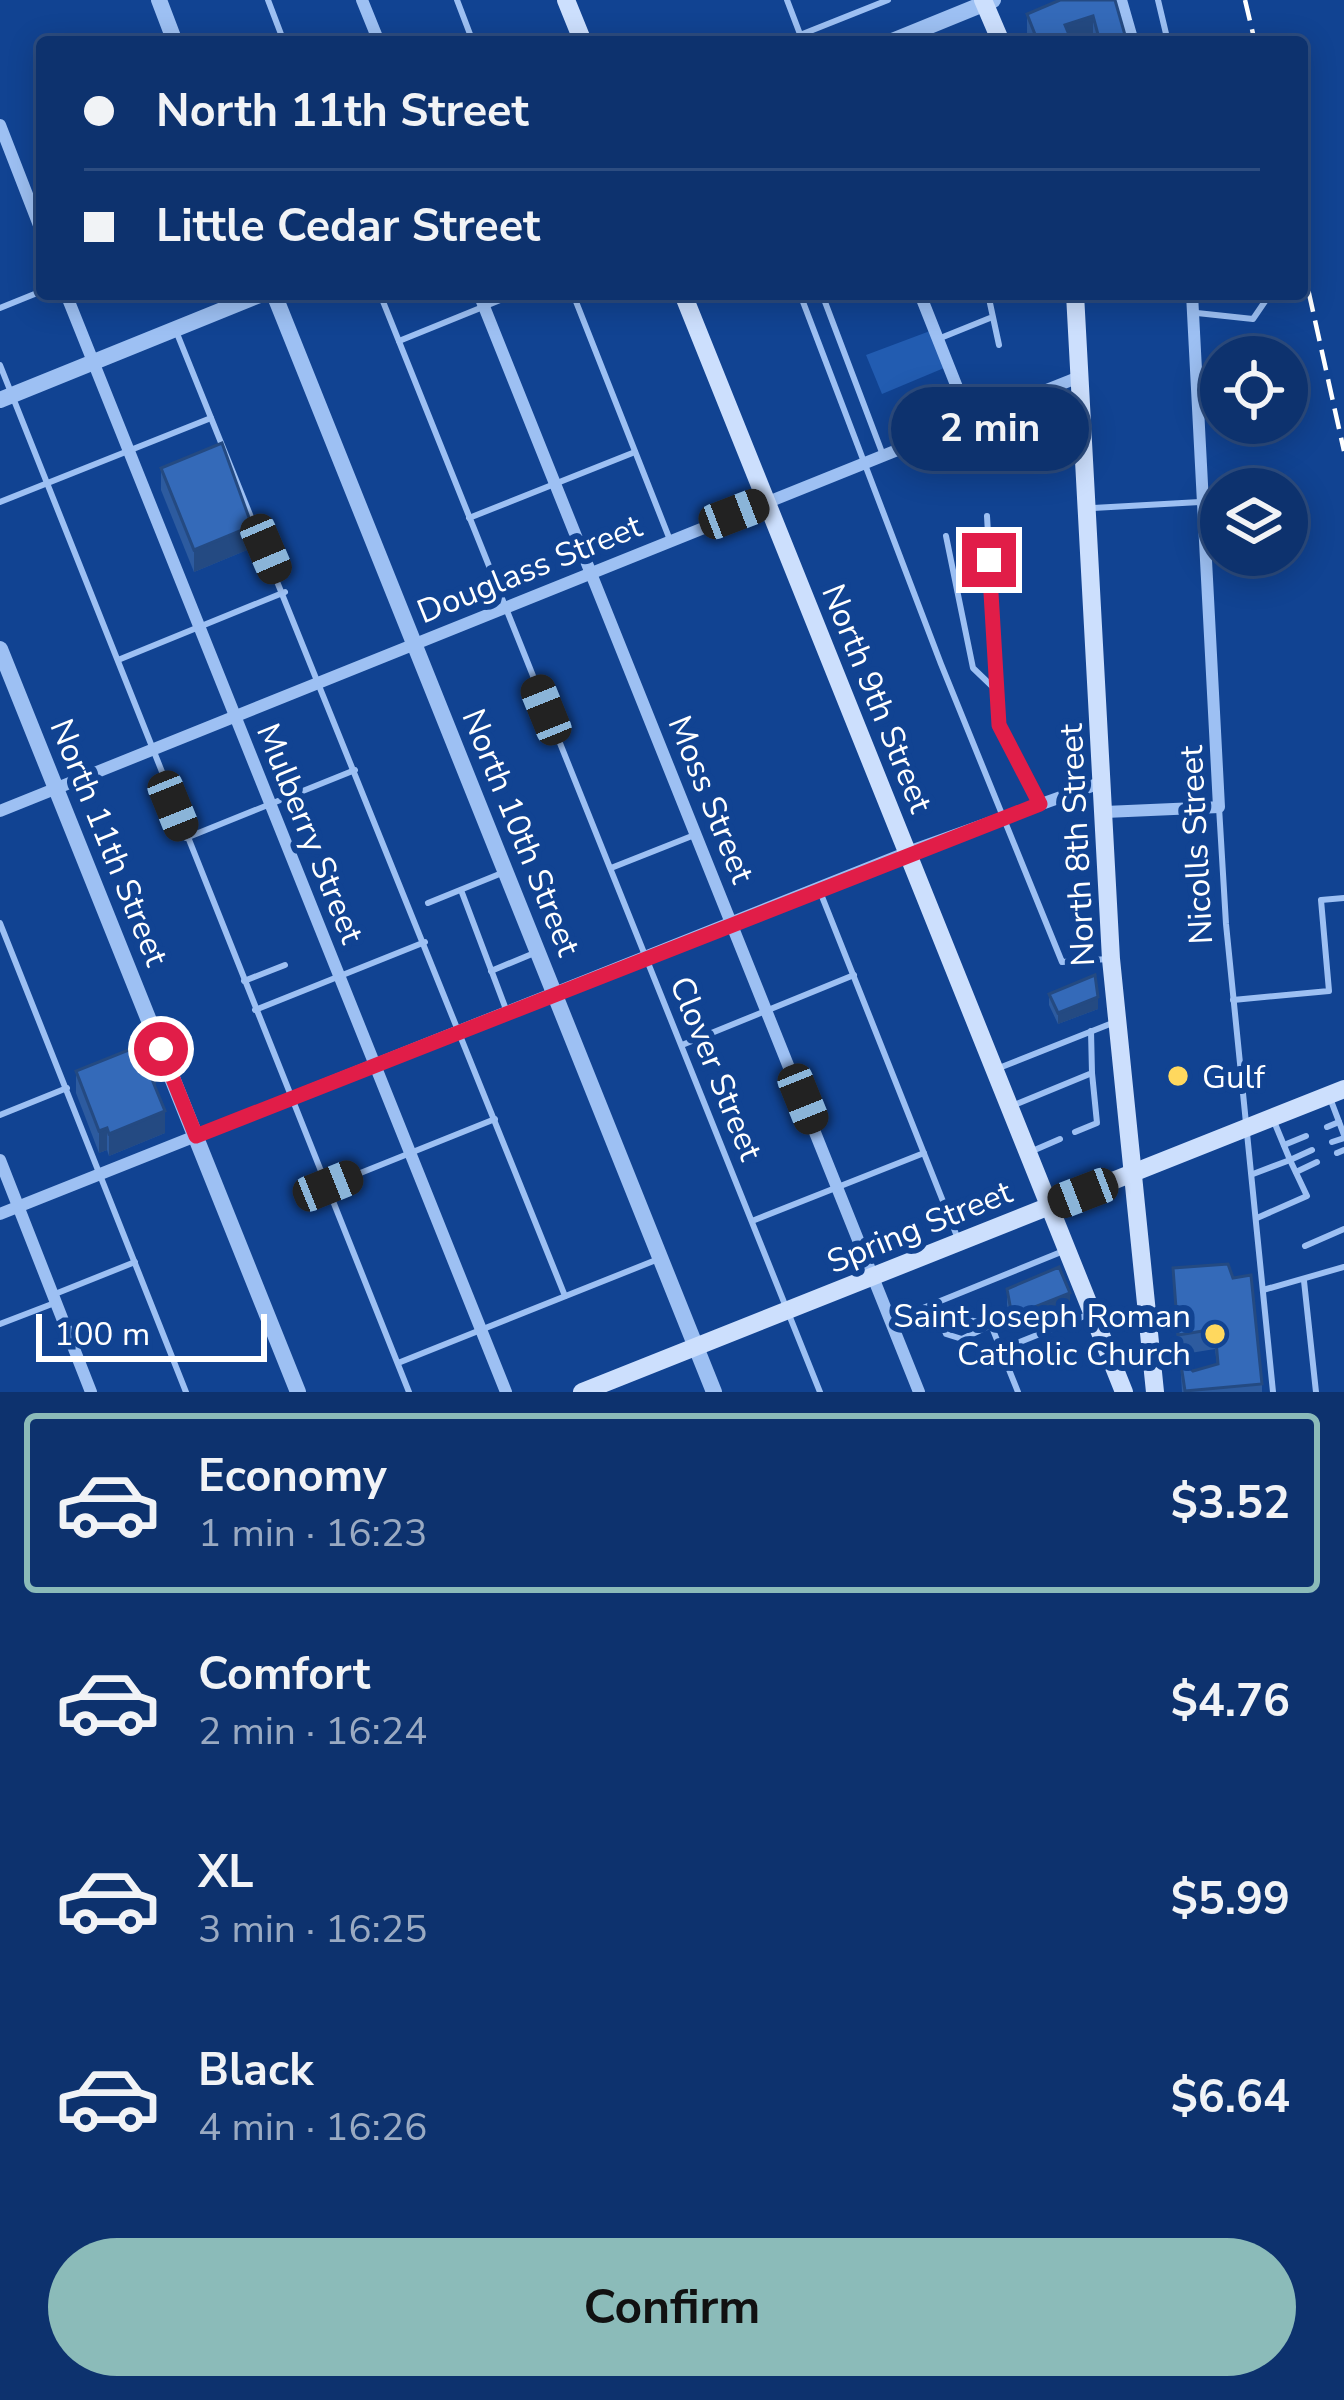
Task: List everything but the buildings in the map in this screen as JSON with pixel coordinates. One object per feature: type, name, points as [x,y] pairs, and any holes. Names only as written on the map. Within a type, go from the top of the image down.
[{"type":"main road","points":[[566,0],[581,36]]},
{"type":"main road","points":[[987,1],[999,36]]},
{"type":"main road","name":"North 9th Street","points":[[685,300],[1124,1392]]},
{"type":"main road","name":"North 8th Street","points":[[1075,300],[1111,959],[1155,1392]]},
{"type":"main road","name":"Spring Street","points":[[582,1392],[1336,1092]]},
{"type":"street","points":[[159,0],[173,36]]},
{"type":"street","points":[[362,0],[377,36]]},
{"type":"street","points":[[1121,0],[1131,36]]},
{"type":"street","points":[[904,36],[987,1]]},
{"type":"street","points":[[0,125],[36,218]]},
{"type":"street","name":"Mulberry Street","points":[[68,300],[506,1392]]},
{"type":"street","points":[[6,397],[247,300]]},
{"type":"street","name":"North 10th Street","points":[[276,300],[714,1392]]},
{"type":"street","points":[[922,300],[970,421]]},
{"type":"street","name":"Nicolls Street","points":[[1192,300],[1201,468]]},
{"type":"street","name":"Moss Street","points":[[482,301],[919,1392]]},
{"type":"street","name":"Douglass Street","points":[[0,811],[1079,377]]},
{"type":"street","name":"Nicolls Street","points":[[1207,576],[1220,807]]},
{"type":"street","name":"North 11th Street","points":[[0,649],[298,1392]]},
{"type":"street","points":[[0,1214],[818,887],[1100,783]]},
{"type":"street","points":[[1105,812],[1220,807]]},
{"type":"street","points":[[0,1160],[91,1392]]},
{"type":"lane","points":[[268,0],[282,36]]},
{"type":"lane","points":[[457,0],[471,36]]},
{"type":"lane","points":[[788,0],[800,36]]},
{"type":"lane","points":[[806,36],[888,0]]},
{"type":"lane","points":[[1158,0],[1167,36]]},
{"type":"lane","points":[[0,308],[36,293]]},
{"type":"lane","name":"Clover Street","points":[[382,300],[820,1392]]},
{"type":"lane","points":[[575,300],[670,540]]},
{"type":"lane","points":[[802,300],[1002,818],[1063,962],[1111,959]]},
{"type":"lane","points":[[824,300],[883,455]]},
{"type":"lane","points":[[988,300],[999,346]]},
{"type":"lane","points":[[1193,312],[1253,320],[1266,300]]},
{"type":"lane","points":[[399,341],[482,301]]},
{"type":"lane","points":[[938,339],[990,318]]},
{"type":"lane","points":[[175,329],[565,1296]]},
{"type":"lane","points":[[0,365],[6,397],[47,483],[410,1392]]},
{"type":"lane","points":[[0,502],[211,418]]},
{"type":"lane","points":[[469,518],[635,452]]},
{"type":"lane","points":[[1087,508],[1200,502]]},
{"type":"lane","points":[[987,516],[999,725],[1040,804]]},
{"type":"lane","points":[[946,536],[973,668],[997,692]]},
{"type":"lane","points":[[118,660],[284,592]]},
{"type":"lane","points":[[186,838],[355,770]]},
{"type":"lane","name":"Nicolls Street","points":[[1220,807],[1233,1000],[1274,1392]]},
{"type":"lane","points":[[611,868],[697,834]]},
{"type":"lane","points":[[428,904],[506,872]]},
{"type":"lane","points":[[818,887],[960,1242]]},
{"type":"lane","points":[[460,890],[507,1012]]},
{"type":"lane","points":[[1233,1000],[1329,991],[1321,900],[1344,898]]},
{"type":"lane","points":[[0,923],[187,1392]]},
{"type":"lane","points":[[255,1010],[425,942]]},
{"type":"lane","points":[[491,971],[538,952]]},
{"type":"lane","points":[[244,981],[285,965]]},
{"type":"lane","points":[[682,1045],[854,975]]},
{"type":"lane","points":[[996,1070],[1118,1020]]},
{"type":"lane","points":[[1076,1132],[1097,1123],[1091,1031]]},
{"type":"lane","points":[[1011,1106],[1092,1073]]},
{"type":"lane","points":[[0,1115],[67,1088]]},
{"type":"lane","points":[[1332,1142],[1344,1136],[1336,1092]]},
{"type":"lane","points":[[1256,1219],[1307,1196],[1273,1118]]},
{"type":"lane","points":[[328,1186],[495,1119]]},
{"type":"lane","points":[[1327,1127],[1339,1122]]},
{"type":"lane","points":[[1283,1145],[1306,1136]]},
{"type":"lane","points":[[1029,1152],[1060,1139]]},
{"type":"lane","points":[[1252,1175],[1312,1150]]},
{"type":"lane","points":[[752,1221],[924,1153]]},
{"type":"lane","points":[[1296,1172],[1317,1162]]},
{"type":"lane","points":[[1305,1246],[1344,1229]]},
{"type":"lane","points":[[891,1321],[1067,1250]]},
{"type":"lane","points":[[398,1363],[660,1258]]},
{"type":"lane","points":[[0,1324],[135,1262]]},
{"type":"lane","points":[[1263,1290],[1344,1267]]},
{"type":"lane","points":[[1304,1281],[1316,1392]]},
{"type":"lane","points":[[935,1303],[946,1334],[962,1339],[991,1325]]},
{"type":"lane","points":[[938,1313],[991,1325]]},
{"type":"lane","points":[[1001,1349],[1093,1313]]},
{"type":"lane","points":[[991,1325],[1018,1392]]},
{"type":"shaded area","points":[[930,331],[944,368],[882,394],[866,355]]},
{"type":"railway","points":[[1245,0],[1254,36]]},
{"type":"railway","points":[[1308,289],[1344,451]]},
{"type":"place","name":"Gulf","points":[[1178,1076]]},
{"type":"place","name":"Saint Joseph Roman Catholic Church","points":[[1215,1334]]},
{"type":"route","points":[[161,1049],[196,1136],[908,852],[1040,804],[999,725],[989,560]]}]
